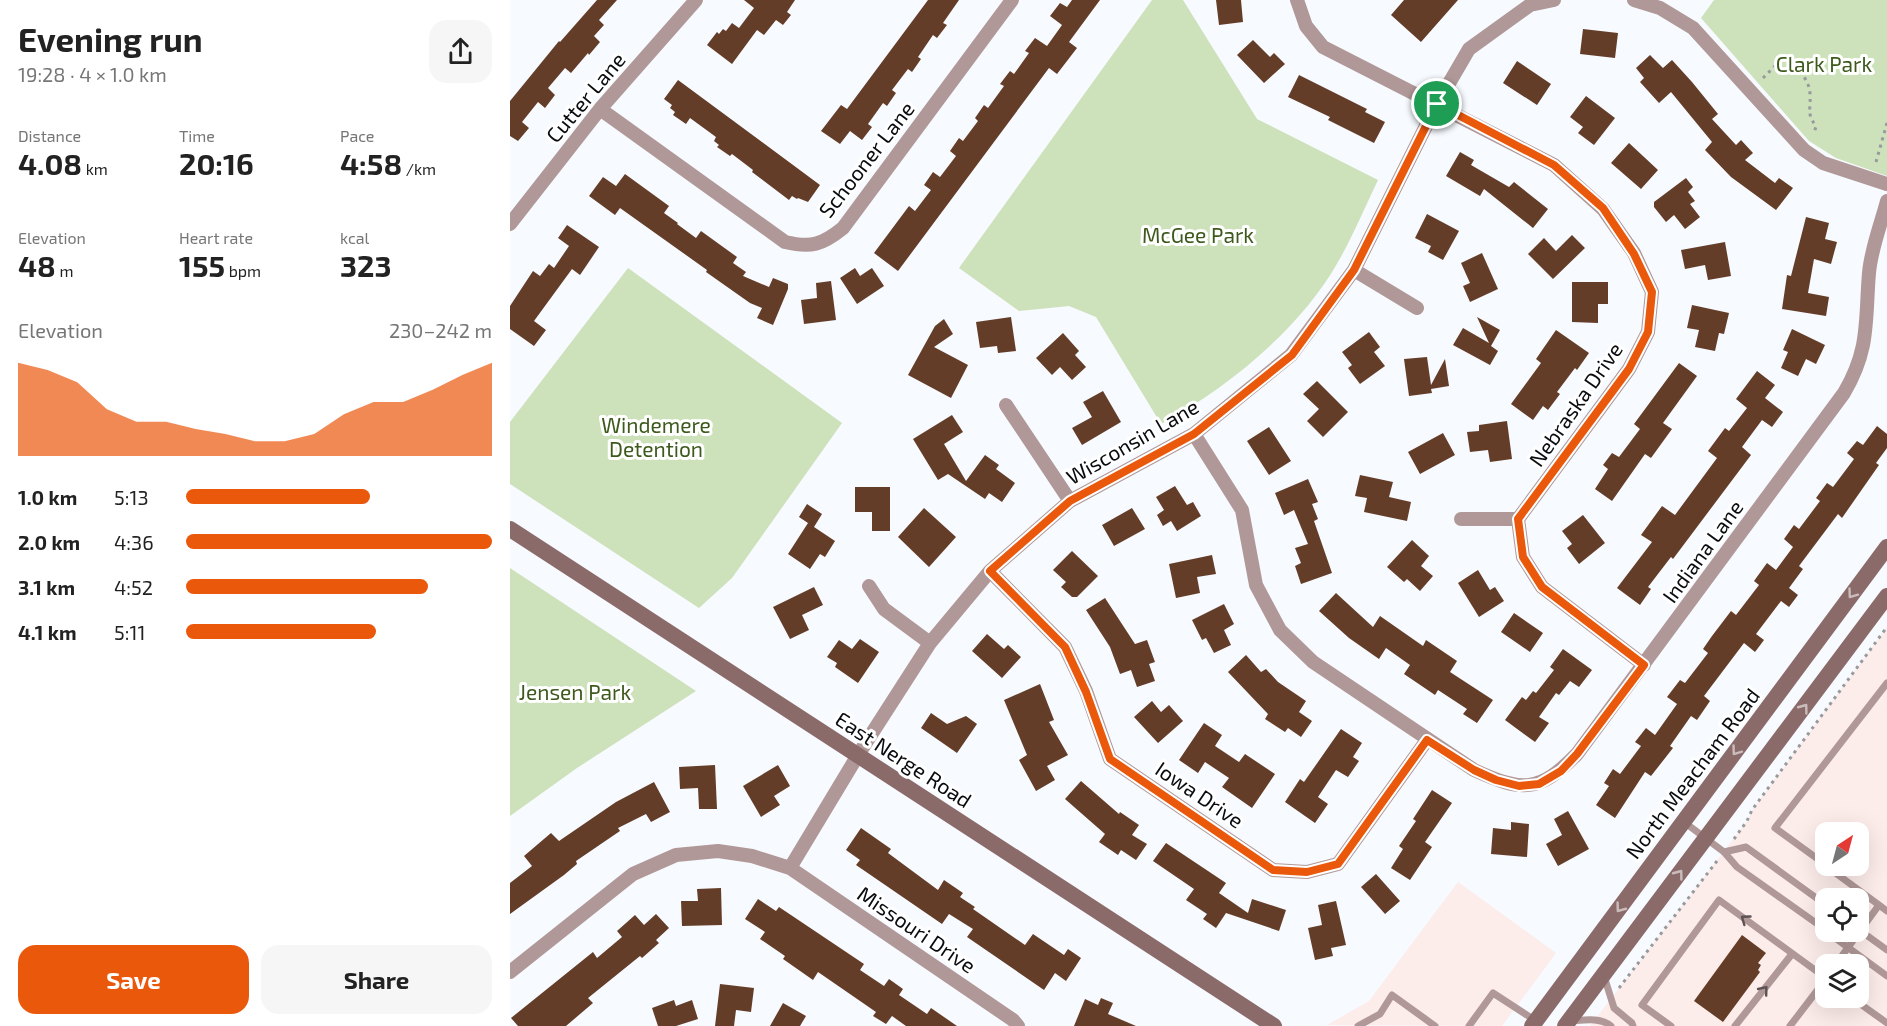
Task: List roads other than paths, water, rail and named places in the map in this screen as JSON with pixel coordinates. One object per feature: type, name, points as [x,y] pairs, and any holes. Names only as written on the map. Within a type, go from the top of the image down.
[{"type":"main road","name":"East Nerge Road","points":[[510,529],[1274,1026]]},
{"type":"main road","name":"North Meacham Road","points":[[1534,1023],[1887,547]]},
{"type":"main road","points":[[1567,1024],[1887,597]]},
{"type":"street","name":"Cutter Lane","points":[[510,224],[600,108],[696,0]]},
{"type":"street","name":"Schooner Lane","points":[[600,108],[784,242],[801,246],[817,244],[829,239],[843,228],[1012,0]]},
{"type":"street","name":"Nebraska Drive","points":[[1297,0],[1306,26],[1323,47],[1554,165],[1603,208],[1634,254],[1652,292],[1648,332],[1629,369],[1518,519]]},
{"type":"street","name":"Wisconsin Lane","points":[[790,868],[858,755],[930,644],[990,571],[1070,501],[1194,434],[1292,355],[1354,270],[1437,104],[1469,49],[1530,5],[1554,0]]},
{"type":"street","points":[[1634,0],[1660,8],[1693,28],[1804,150],[1823,163],[1887,184]]},
{"type":"street","name":"Indiana Lane","points":[[1194,434],[1242,510],[1256,585],[1280,630],[1313,662],[1474,770],[1496,780],[1519,786],[1539,784],[1561,771],[1577,754],[1844,393],[1862,357],[1868,315],[1869,270],[1887,201]]},
{"type":"street","points":[[1354,270],[1417,308]]},
{"type":"street","points":[[1006,405],[1070,501]]},
{"type":"street","points":[[1461,519],[1518,519],[1523,557],[1542,587],[1644,665]]},
{"type":"street","name":"Iowa Drive","points":[[990,571],[1065,647],[1086,692],[1110,759],[1273,870],[1307,872],[1338,864],[1427,740]]},
{"type":"street","points":[[869,586],[884,609],[930,644]]},
{"type":"street","points":[[510,972],[633,874],[676,855],[718,851],[752,856],[790,868]]},
{"type":"street","name":"Missouri Drive","points":[[790,868],[1013,1020],[1018,1026]]},
{"type":"lane","points":[[1815,857],[1775,828],[1887,683]]},
{"type":"lane","points":[[1684,822],[1724,852],[1737,867],[1815,923]]},
{"type":"lane","points":[[1724,852],[1746,847],[1815,897]]},
{"type":"lane","points":[[1841,876],[1887,911]]},
{"type":"lane","points":[[1671,1026],[1642,1005],[1719,900],[1815,970]]},
{"type":"lane","points":[[1869,918],[1879,905]]},
{"type":"lane","points":[[1869,937],[1887,950]]},
{"type":"lane","points":[[1842,942],[1887,976]]},
{"type":"lane","points":[[1844,954],[1852,942]]},
{"type":"lane","points":[[1735,1026],[1792,954]]},
{"type":"lane","points":[[1604,974],[1614,1008],[1633,1026]]},
{"type":"lane","points":[[1469,1026],[1493,993],[1534,1023]]},
{"type":"lane","points":[[1790,1026],[1815,993]]},
{"type":"lane","points":[[1358,1026],[1380,1014],[1392,995],[1435,1026]]},
{"type":"lane","points":[[1866,1008],[1887,1023]]},
{"type":"lane","points":[[1567,1024],[1592,1019],[1609,1023],[1611,1026]]},
{"type":"park label","name":"Clark Park","points":[[1824,63]]},
{"type":"park label","name":"McGee Park","points":[[1198,234]]},
{"type":"park label","name":"Windemere Detention","points":[[656,436]]},
{"type":"park label","name":"Jensen Park","points":[[575,691]]}]
